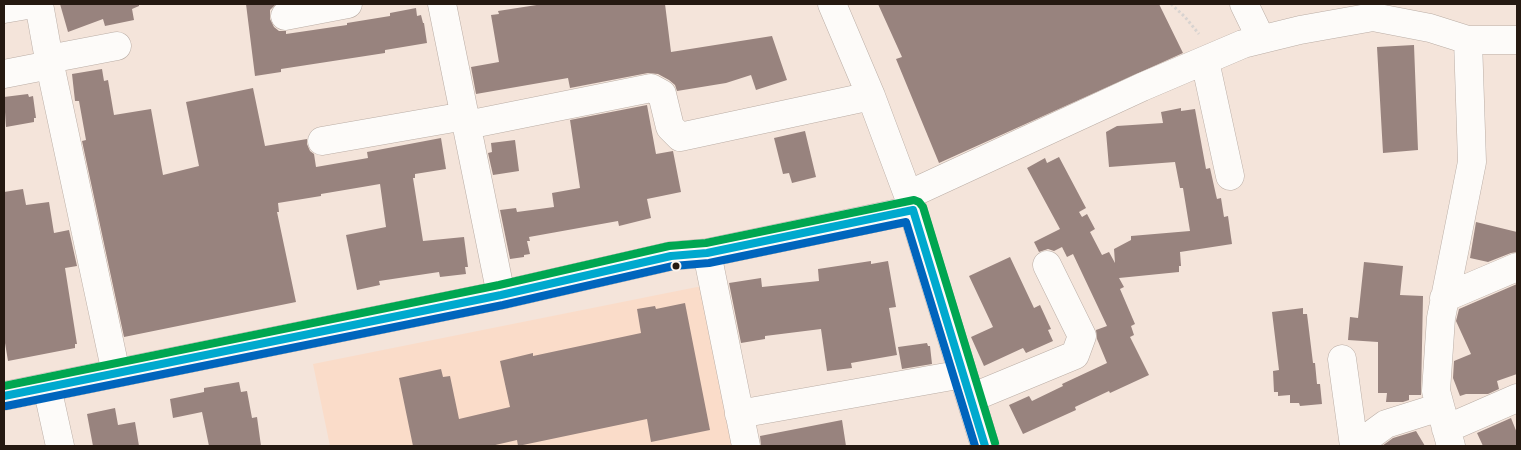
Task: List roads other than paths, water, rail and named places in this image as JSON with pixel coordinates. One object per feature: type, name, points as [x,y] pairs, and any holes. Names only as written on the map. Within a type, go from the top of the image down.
[{"type":"street","points":[[4,9],[33,4]]},
{"type":"street","points":[[39,4],[49,62],[116,373]]},
{"type":"street","points":[[285,16],[348,4]]},
{"type":"street","points":[[832,4],[871,96],[911,202],[985,446]]},
{"type":"street","points":[[1244,4],[1261,39]]},
{"type":"street","points":[[446,5],[466,120],[501,295]]},
{"type":"street","points":[[4,396],[501,295],[671,256],[707,253],[911,202],[1142,87],[1243,44],[1300,30],[1346,12],[1430,28],[1468,40],[1517,40]]},
{"type":"street","points":[[1446,427],[1436,391],[1444,298],[1472,162],[1468,40]]},
{"type":"street","points":[[4,74],[117,46]]},
{"type":"street","points":[[1210,58],[1230,176]]},
{"type":"street","points":[[322,141],[466,120],[651,88],[662,94],[670,127],[680,137],[871,96]]},
{"type":"street","points":[[707,253],[746,446]]},
{"type":"street","points":[[1444,298],[1517,267]]},
{"type":"street","points":[[739,414],[967,386],[1075,355],[1082,336],[1046,281]]},
{"type":"street","points":[[1342,358],[1355,446],[1386,424],[1446,427],[1517,398]]},
{"type":"street","points":[[47,387],[60,446]]}]
